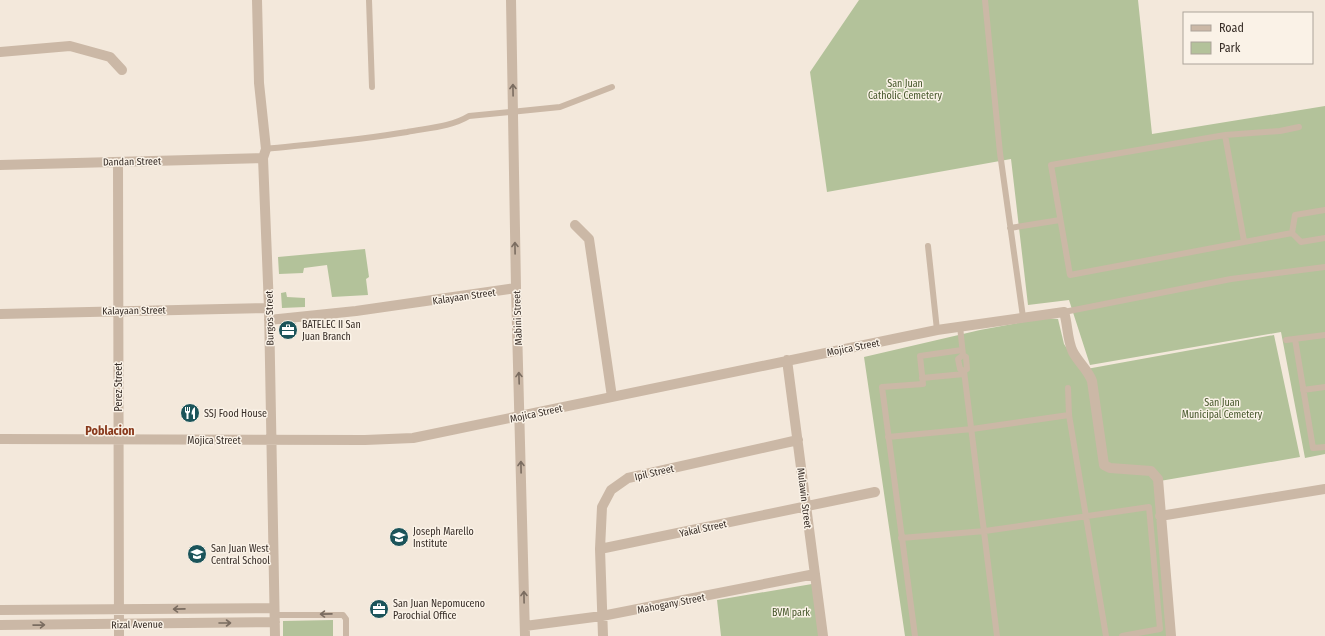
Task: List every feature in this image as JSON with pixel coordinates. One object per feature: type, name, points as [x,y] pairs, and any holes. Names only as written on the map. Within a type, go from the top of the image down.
[{"type":"street","name":"Burgos Street","points":[[256,0],[259,83],[265,154],[275,636]]},
{"type":"street","name":"Mabini Street","points":[[512,0],[516,288],[525,631]]},
{"type":"street","points":[[0,52],[70,46],[110,57],[122,70]]},
{"type":"street","name":"Dandan Street","points":[[0,165],[118,162],[265,154]]},
{"type":"street","name":"Perez Street","points":[[118,162],[119,636]]},
{"type":"street","points":[[575,225],[589,239],[612,397]]},
{"type":"street","name":"Kalayaan Street","points":[[269,320],[356,311],[516,288]]},
{"type":"street","name":"Kalayaan Street","points":[[0,314],[118,310],[269,308]]},
{"type":"street","points":[[1064,312],[1069,342],[1073,352],[1088,371],[1092,381],[1104,465],[1110,468],[1151,471],[1158,479],[1170,636]]},
{"type":"street","name":"Mojica Street","points":[[0,439],[272,440],[413,438],[937,330],[1064,312]]},
{"type":"street","name":"Mulawin Street","points":[[787,360],[823,636]]},
{"type":"street","name":"Ipil Street","points":[[603,636],[600,550],[602,507],[611,490],[628,478],[798,440]]},
{"type":"street","points":[[1160,516],[1325,489]]},
{"type":"street","name":"Yakal Street","points":[[600,550],[876,492]]},
{"type":"street","name":"Mahogany Street","points":[[525,631],[815,574]]},
{"type":"street","points":[[196,608],[196,623]]},
{"type":"street","name":"Rizal Avenue","points":[[0,610],[196,608],[274,615]]},
{"type":"street","name":"Rizal Avenue","points":[[0,625],[196,623],[274,615]]},
{"type":"lane","points":[[369,0],[372,87]]},
{"type":"lane","points":[[985,0],[1000,153],[1023,317]]},
{"type":"lane","points":[[265,154],[442,126],[462,120],[469,116],[560,107],[612,87]]},
{"type":"lane","points":[[1292,232],[1070,275],[1050,165],[1225,134],[1280,131],[1299,127]]},
{"type":"lane","points":[[1225,134],[1244,241]]},
{"type":"lane","points":[[1292,232],[1295,215],[1325,210]]},
{"type":"lane","points":[[1010,228],[1060,220]]},
{"type":"lane","points":[[1292,232],[1301,242],[1325,238]]},
{"type":"lane","points":[[928,246],[937,330]]},
{"type":"lane","points":[[1064,312],[1231,279],[1325,267]]},
{"type":"lane","points":[[960,326],[962,353],[966,357],[967,369],[964,373],[997,636]]},
{"type":"lane","points":[[1286,340],[1325,335]]},
{"type":"lane","points":[[1295,339],[1313,448],[1325,447]]},
{"type":"lane","points":[[915,636],[882,387],[922,384],[920,356],[962,353]]},
{"type":"lane","points":[[922,378],[964,373]]},
{"type":"lane","points":[[1303,390],[1325,387]]},
{"type":"lane","points":[[1068,388],[1069,415],[1106,636]]},
{"type":"lane","points":[[888,437],[972,430],[1069,415]]},
{"type":"lane","points":[[901,538],[985,531],[1149,507],[1160,629],[1122,636]]},
{"type":"lane","points":[[274,615],[343,615],[346,619],[346,636]]},
{"type":"green space","name":"San Juan Catholic Cemetery","points":[[859,0],[1138,0],[1152,134],[1325,106],[1325,454],[1305,458],[1281,332],[1090,365],[1069,300],[1028,305],[1011,159],[827,192],[810,72]]},
{"type":"green space","points":[[365,249],[369,277],[366,279],[368,295],[332,297],[327,265],[304,268],[303,273],[279,274],[278,257]]},
{"type":"green space","points":[[286,292],[287,297],[305,298],[305,307],[282,308],[281,293]]},
{"type":"green space","name":"San Juan Municipal Cemetery","points":[[1045,318],[1058,319],[1064,344],[1081,370],[1274,335],[1300,457],[1154,482],[1167,636],[905,636],[864,357],[980,330]]},
{"type":"green space","name":"BVM park","points":[[812,584],[820,636],[721,636],[717,600]]},
{"type":"green space","points":[[333,620],[333,636],[283,636],[283,621]]},
{"type":"place","name":"BATELEC II San Juan Branch","points":[[288,330]]},
{"type":"place","name":"SSJ Food House","points":[[190,413]]},
{"type":"place","name":"Joseph Marello Institute","points":[[399,537]]},
{"type":"place","name":"San Juan West Central School","points":[[197,554]]},
{"type":"place","name":"San Juan Nepomuceno Parochial Office","points":[[379,609]]},
{"type":"district","name":"Poblacion","points":[[110,431]]}]
